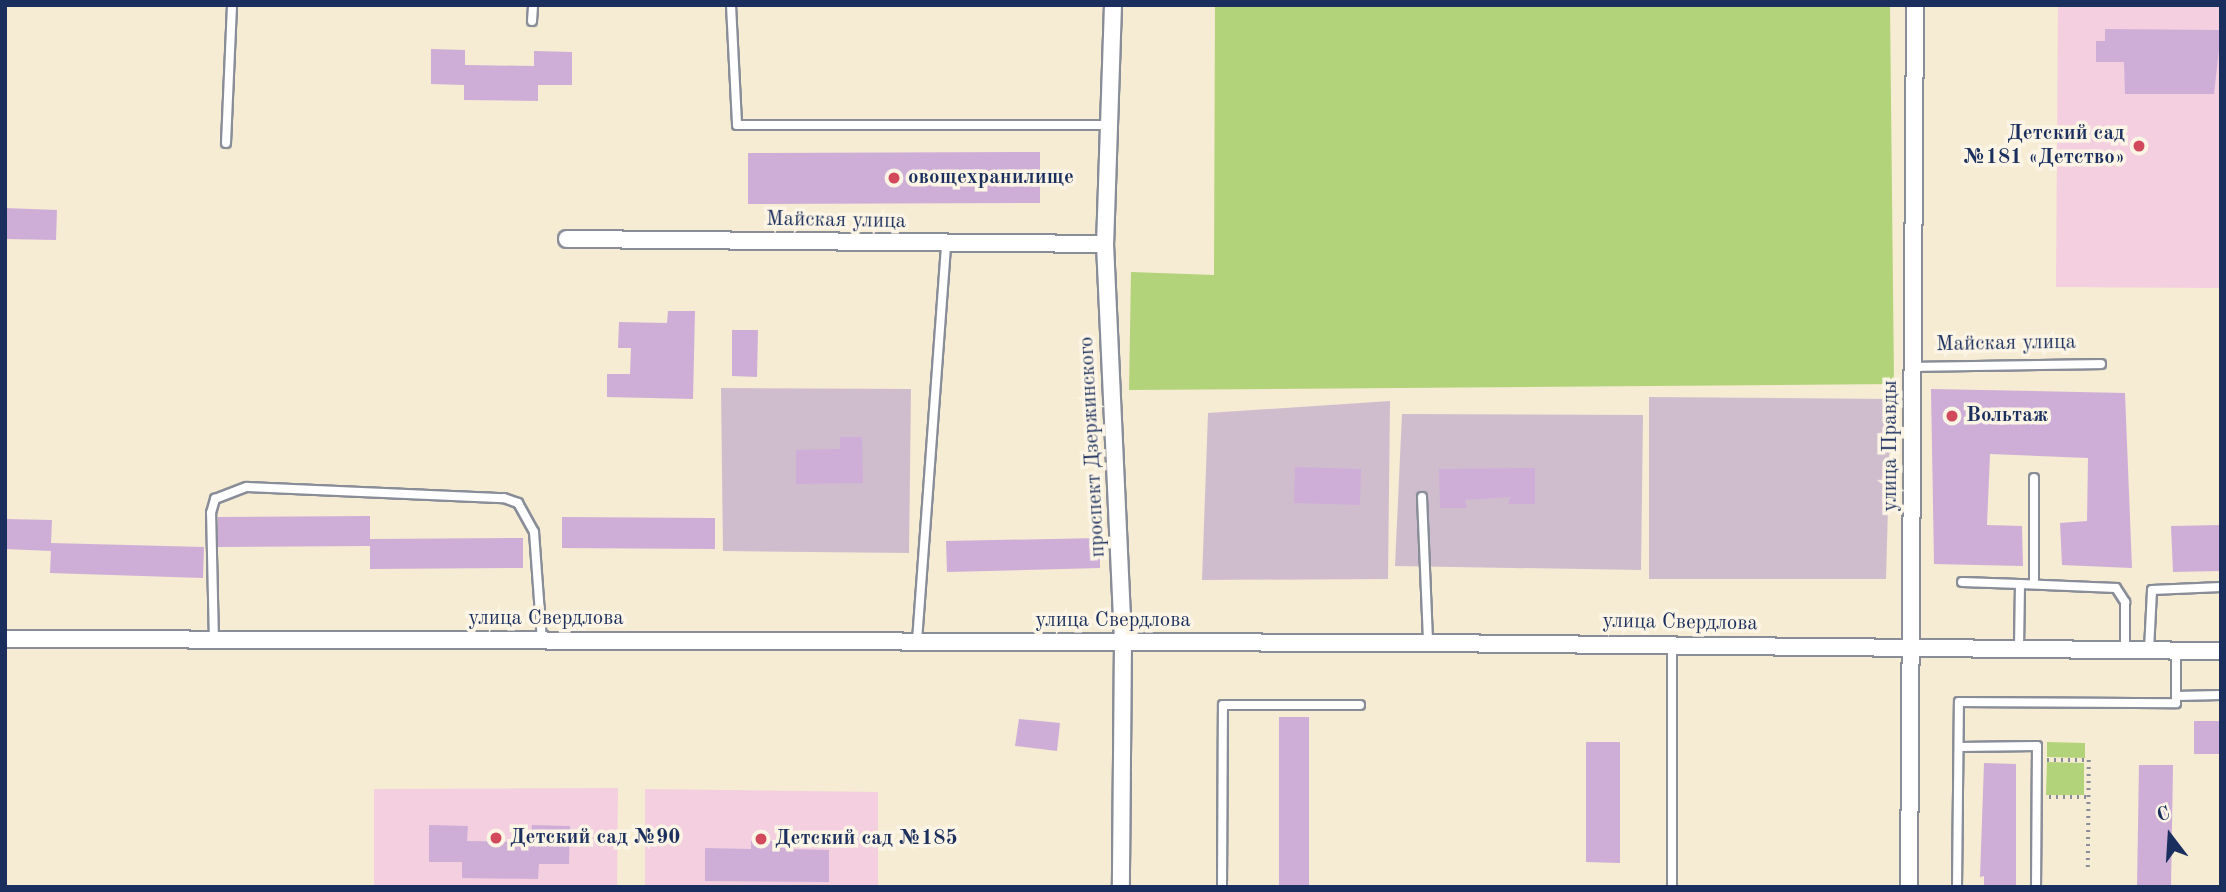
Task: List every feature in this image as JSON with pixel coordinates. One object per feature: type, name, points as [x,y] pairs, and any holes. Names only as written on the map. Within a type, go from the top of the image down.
[{"type":"street","name":"проспект Дзержинского","points":[[1113,5],[1105,244],[1122,642],[1121,887]]},
{"type":"street","name":"улица Правды","points":[[1909,887],[1915,5]]},
{"type":"street","name":"Майская улица","points":[[567,239],[1105,244]]},
{"type":"street","name":"улица Свердлова","points":[[5,639],[214,642],[542,640],[1672,644],[2221,651]]},
{"type":"lane","points":[[226,143],[232,5]]},
{"type":"lane","points":[[532,21],[533,5]]},
{"type":"lane","points":[[731,5],[737,125],[1107,125]]},
{"type":"lane","points":[[917,641],[946,243]]},
{"type":"lane","name":"Майская улица","points":[[1913,367],[2101,364]]},
{"type":"lane","points":[[2034,478],[2034,584]]},
{"type":"lane","points":[[214,642],[211,513],[215,499],[247,487],[504,498],[518,503],[534,532],[542,640]]},
{"type":"lane","points":[[1422,497],[1428,643]]},
{"type":"lane","points":[[1962,582],[2116,588],[2123,592],[2125,650]]},
{"type":"lane","points":[[2019,648],[2020,584]]},
{"type":"lane","points":[[2150,650],[2152,590],[2221,587]]},
{"type":"lane","points":[[1672,644],[1672,887]]},
{"type":"lane","points":[[1957,887],[1959,702],[2176,702],[2176,650]]},
{"type":"lane","points":[[2176,696],[2221,695]]},
{"type":"lane","points":[[1222,887],[1223,705],[1360,705]]},
{"type":"lane","points":[[1959,747],[2037,746],[2036,887]]},
{"type":"path","points":[[2036,797],[2088,797]]},
{"type":"shaded area","name":"Детский сад №181 «Детство»","points":[[2058,5],[2221,5],[2221,288],[2056,287]]},
{"type":"shaded area","points":[[721,388],[911,389],[909,553],[723,551]]},
{"type":"shaded area","points":[[1649,397],[1891,399],[1886,579],[1649,579]]},
{"type":"shaded area","points":[[1390,401],[1388,579],[1202,580],[1208,413]]},
{"type":"shaded area","points":[[1402,414],[1643,415],[1641,570],[1395,566]]},
{"type":"shaded area","name":"Детский сад №90","points":[[618,788],[617,887],[374,887],[374,789]]},
{"type":"shaded area","name":"Детский сад №185","points":[[645,789],[878,792],[878,887],[645,887]]},
{"type":"green space","points":[[1215,5],[1890,5],[1894,384],[1129,390],[1131,272],[1214,275]]},
{"type":"green space","points":[[2047,742],[2085,743],[2085,758],[2047,757]]},
{"type":"green space","points":[[2047,762],[2084,763],[2084,795],[2046,795]]},
{"type":"building","points":[[2105,29],[2221,30],[2214,94],[2125,94],[2124,62],[2096,62],[2096,41],[2105,41]]},
{"type":"building","points":[[431,49],[465,50],[465,65],[534,66],[534,51],[572,52],[572,85],[538,85],[538,101],[464,100],[464,85],[431,84]]},
{"type":"building","name":"овощехранилище","points":[[1040,152],[1040,203],[748,204],[748,153]]},
{"type":"building","points":[[5,208],[57,210],[56,240],[5,239]]},
{"type":"building","points":[[668,311],[695,311],[693,399],[607,397],[607,374],[630,374],[631,348],[618,348],[619,322],[667,323]]},
{"type":"building","points":[[732,330],[758,330],[757,377],[732,376]]},
{"type":"building","points":[[1931,389],[2125,393],[2132,568],[2062,565],[2060,523],[2087,521],[2088,458],[1990,454],[1987,525],[2022,526],[2023,566],[1934,564]]},
{"type":"building","points":[[840,437],[862,437],[863,483],[796,484],[796,450],[840,449]]},
{"type":"building","points":[[1295,467],[1361,469],[1360,505],[1294,503]]},
{"type":"building","points":[[1535,468],[1535,504],[1508,504],[1510,497],[1465,500],[1467,508],[1440,508],[1439,469]]},
{"type":"building","points":[[370,516],[370,539],[523,538],[523,568],[370,569],[370,546],[218,547],[218,517]]},
{"type":"building","points":[[562,517],[715,518],[715,549],[562,548]]},
{"type":"building","points":[[5,519],[52,520],[51,543],[204,547],[203,578],[50,573],[51,551],[5,549]]},
{"type":"building","points":[[2221,525],[2221,571],[2173,572],[2171,526]]},
{"type":"building","points":[[1100,538],[1100,568],[947,572],[946,541]]},
{"type":"building","points":[[1279,717],[1309,717],[1309,887],[1279,887]]},
{"type":"building","points":[[1019,719],[1060,723],[1057,751],[1015,746]]},
{"type":"building","points":[[2194,721],[2221,721],[2221,754],[2194,754]]},
{"type":"building","points":[[1586,742],[1620,742],[1620,863],[1586,862]]},
{"type":"building","points":[[1984,763],[2016,764],[2016,885],[1984,885],[1984,876],[1980,877]]},
{"type":"building","points":[[2139,765],[2173,765],[2171,887],[2137,887]]},
{"type":"building","points":[[429,825],[468,826],[467,841],[531,842],[532,825],[570,826],[569,864],[539,864],[538,879],[462,878],[462,862],[429,862]]},
{"type":"building","points":[[751,841],[785,841],[785,849],[829,850],[829,882],[705,881],[705,848],[751,849]]},
{"type":"place","name":"Детский сад №181 «Детство»","points":[[2139,146]]},
{"type":"place","name":"овощехранилище","points":[[894,178]]},
{"type":"place","name":"Вольтаж","points":[[1952,416]]},
{"type":"place","name":"Детский сад №90","points":[[496,838]]},
{"type":"place","name":"Детский сад №185","points":[[761,839]]}]
